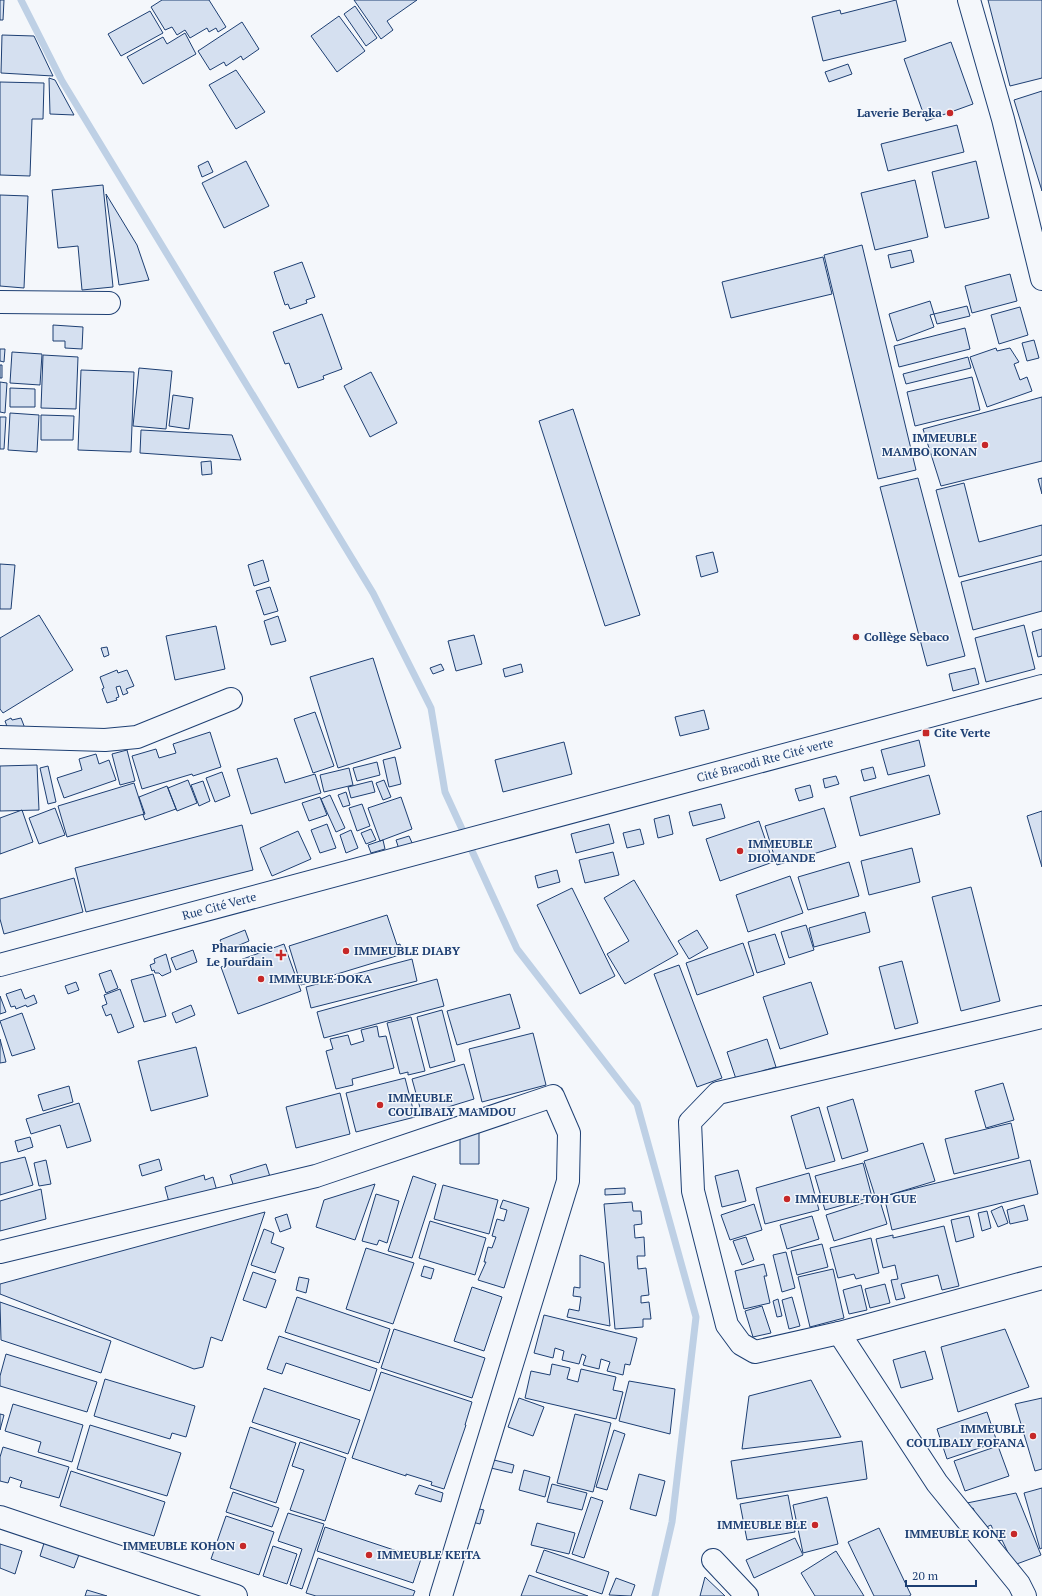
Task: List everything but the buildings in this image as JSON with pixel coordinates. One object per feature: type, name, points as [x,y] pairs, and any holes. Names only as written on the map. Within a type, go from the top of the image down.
[{"type":"street","points":[[970,0],[1003,119],[1042,279]]},
{"type":"street","points":[[0,302],[109,303]]},
{"type":"street","name":"Cité Bracodi Rte Cité verte","points":[[439,848],[1042,686]]},
{"type":"street","points":[[0,737],[105,740],[137,737],[231,699]]},
{"type":"street","name":"Rue Cité Verte","points":[[0,965],[439,848]]},
{"type":"street","points":[[1042,1017],[718,1093],[690,1122],[693,1191],[727,1325],[741,1344],[755,1352],[839,1333],[1042,1278]]},
{"type":"street","points":[[0,1252],[316,1176],[553,1096],[569,1132],[568,1181],[441,1596]]},
{"type":"street","points":[[839,1333],[937,1483],[1018,1584],[1025,1596]]},
{"type":"street","points":[[0,1517],[236,1596]]},
{"type":"street","points":[[713,1560],[747,1596]]},
{"type":"waterway","points":[[21,0],[62,81],[373,593],[431,708],[445,792],[517,949],[637,1104],[696,1317],[672,1522],[655,1596]]},
{"type":"place","name":"Laverie Beraka","points":[[950,113]]},
{"type":"place","name":"IMMEUBLE MAMBO KONAN","points":[[985,445]]},
{"type":"place","name":"Collège Sebaco","points":[[856,637]]},
{"type":"place","name":"Cite Verte","points":[[926,733]]},
{"type":"place","name":"IMMEUBLE DIOMANDE","points":[[740,851]]},
{"type":"place","name":"IMMEUBLE DIABY","points":[[346,951]]},
{"type":"place","name":"Pharmacie Le Jourdain","points":[[281,955]]},
{"type":"place","name":"IMMEUBLE DOKA","points":[[261,979]]},
{"type":"place","name":"IMMEUBLE COULIBALY MAMDOU","points":[[380,1105]]},
{"type":"place","name":"IMMEUBLE TOH GUE","points":[[787,1199]]},
{"type":"place","name":"IMMEUBLE COULIBALY FOFANA","points":[[1033,1436]]},
{"type":"place","name":"IMMEUBLE BLE","points":[[815,1525]]},
{"type":"place","name":"IMMEUBLE KONE","points":[[1014,1534]]},
{"type":"place","name":"IMMEUBLE KOHON","points":[[243,1546]]},
{"type":"place","name":"IMMEUBLE KEITA","points":[[369,1555]]}]
